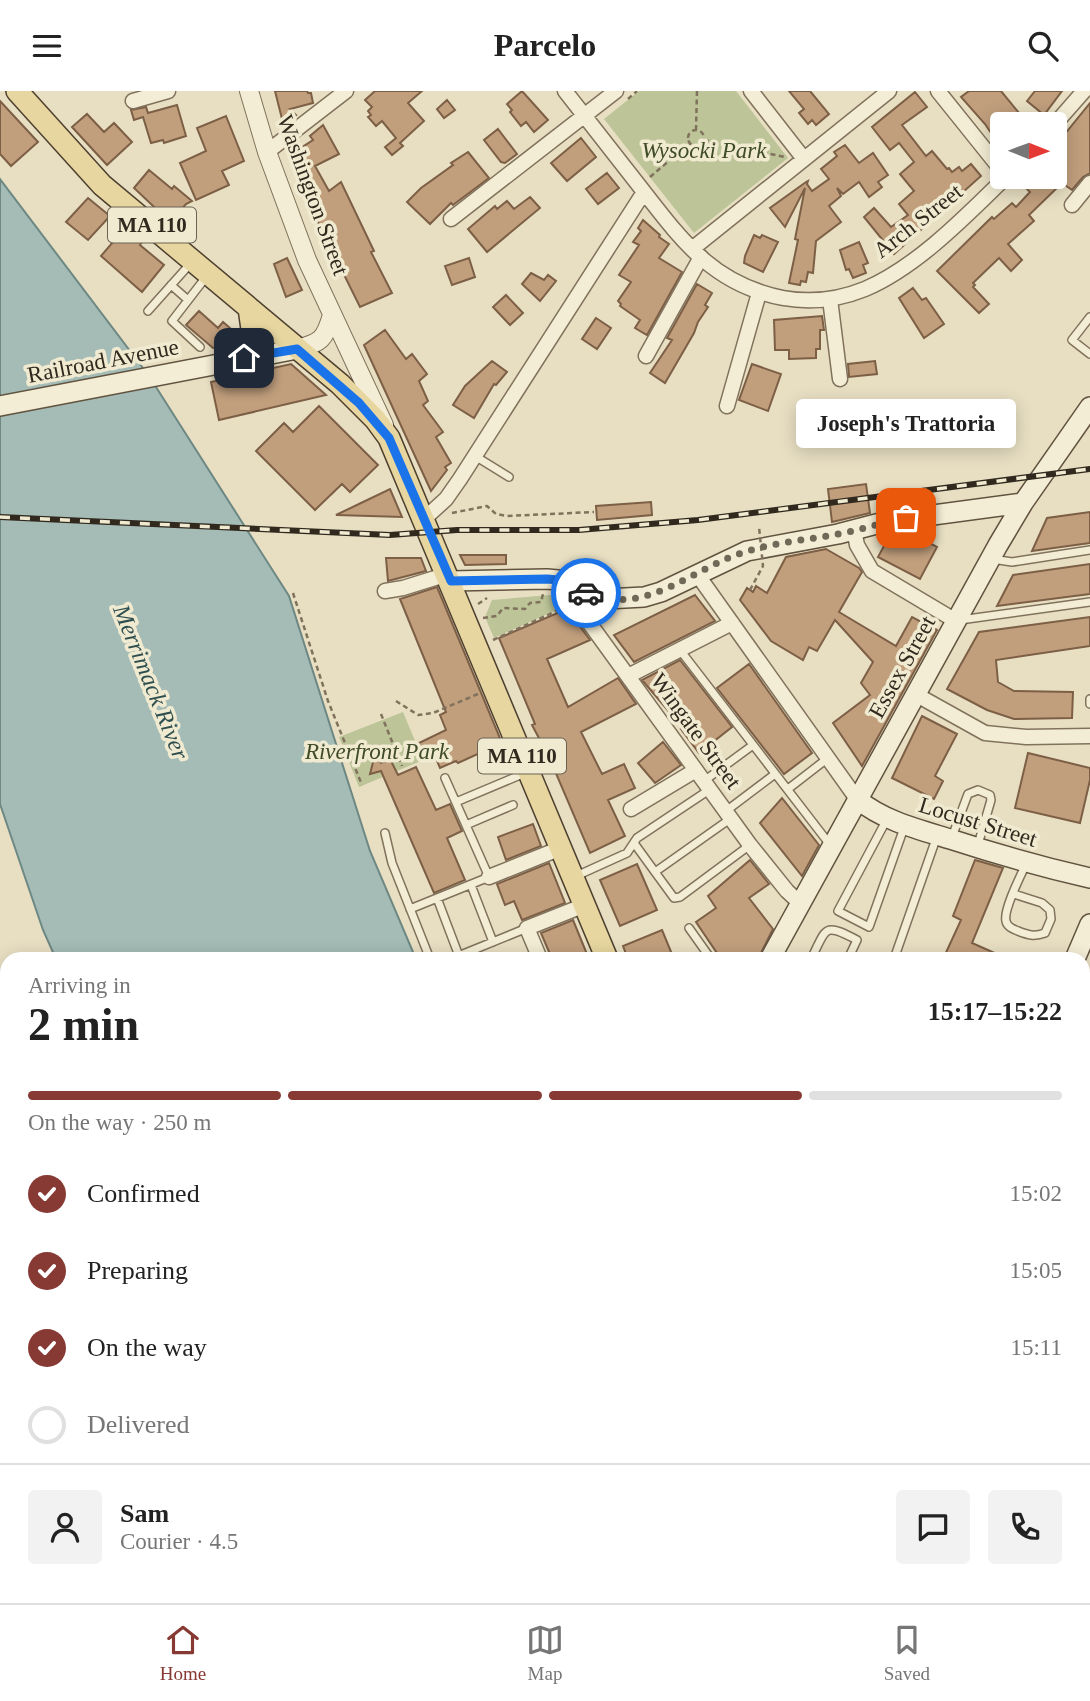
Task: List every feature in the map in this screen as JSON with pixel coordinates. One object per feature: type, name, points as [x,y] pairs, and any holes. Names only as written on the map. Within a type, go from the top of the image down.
[{"type":"main road","name":"MA 110","points":[[17,91],[102,185],[297,349]]},
{"type":"main road","points":[[246,358],[253,336],[249,308]]},
{"type":"main road","name":"Railroad Avenue","points":[[0,406],[297,349]]},
{"type":"main road","name":"Washington Street","points":[[297,349],[359,403],[389,438],[435,516],[449,577],[604,952]]},
{"type":"main road","name":"Essex Street","points":[[778,952],[857,799],[991,558],[1023,503],[1090,407]]},
{"type":"main road","points":[[449,577],[553,586],[590,595],[625,599],[661,592],[747,551],[912,517],[1023,503]]},
{"type":"main road","name":"Locust Street","points":[[857,799],[875,814],[896,822],[1026,863],[1090,878]]},
{"type":"main road","points":[[1078,952],[1090,924]]},
{"type":"street","points":[[134,101],[168,91]]},
{"type":"street","name":"Washington Street","points":[[249,91],[267,152],[307,260],[389,438]]},
{"type":"street","points":[[267,152],[346,91]]},
{"type":"street","name":"Arch Street","points":[[565,91],[644,192],[697,253],[712,268],[738,285],[759,293],[802,302],[830,299],[867,288],[908,264],[992,189]]},
{"type":"street","points":[[451,219],[617,91]]},
{"type":"street","points":[[751,91],[804,159]]},
{"type":"street","points":[[646,356],[697,253],[804,159],[890,91]]},
{"type":"street","points":[[938,91],[990,156]]},
{"type":"street","points":[[1066,112],[1084,91]]},
{"type":"street","points":[[1072,205],[1090,183]]},
{"type":"street","points":[[435,516],[644,192]]},
{"type":"street","points":[[727,406],[759,293]]},
{"type":"street","points":[[830,299],[840,379]]},
{"type":"street","points":[[297,349],[316,344],[327,333],[332,315]]},
{"type":"street","points":[[854,530],[857,545],[873,571],[956,621]]},
{"type":"street","points":[[697,574],[857,799]]},
{"type":"street","points":[[385,591],[449,577]]},
{"type":"street","name":"Wingate Street","points":[[553,586],[628,676],[750,845],[787,891],[802,905]]},
{"type":"street","points":[[628,676],[732,623]]},
{"type":"street","points":[[915,694],[985,733],[1026,737],[1090,736]]},
{"type":"street","points":[[631,809],[703,780]]},
{"type":"street","points":[[489,877],[561,848]]},
{"type":"street","points":[[537,952],[527,928],[585,905]]},
{"type":"lane","points":[[148,311],[172,285],[201,267]]},
{"type":"lane","points":[[200,347],[172,321],[188,300],[201,267]]},
{"type":"lane","points":[[172,285],[188,300]]},
{"type":"lane","points":[[1090,317],[1072,340],[1090,354]]},
{"type":"lane","points":[[475,456],[509,477]]},
{"type":"lane","points":[[991,558],[1012,562],[1090,550]]},
{"type":"lane","points":[[956,621],[1090,602]]},
{"type":"lane","points":[[680,650],[832,847]]},
{"type":"lane","points":[[573,878],[627,853],[637,838],[703,780],[752,745]]},
{"type":"lane","points":[[788,789],[828,758]]},
{"type":"lane","points":[[456,802],[529,772]]},
{"type":"lane","points":[[655,873],[775,774]]},
{"type":"lane","points":[[410,909],[489,877],[444,778]]},
{"type":"lane","points":[[897,952],[944,838],[968,794],[978,790],[990,795],[991,806],[977,848]]},
{"type":"lane","points":[[466,825],[513,805]]},
{"type":"lane","points":[[896,822],[869,927],[838,911],[896,822]]},
{"type":"lane","points":[[385,833],[392,863],[427,952]]},
{"type":"lane","points":[[634,843],[674,898],[680,897],[750,845]]},
{"type":"lane","points":[[1014,894],[1042,903],[1050,910],[1051,919],[1045,933],[1028,935],[1009,927],[1006,921],[1007,912],[1026,863]]},
{"type":"lane","points":[[471,885],[494,942]]},
{"type":"lane","points":[[437,898],[453,952]]},
{"type":"lane","points":[[468,952],[527,928]]},
{"type":"lane","points":[[689,928],[706,952]]},
{"type":"lane","points":[[815,952],[825,932],[835,928],[857,940],[851,952]]},
{"type":"path","points":[[696,130],[697,91]]},
{"type":"path","points":[[696,130],[702,132],[704,140]]},
{"type":"path","points":[[690,143],[688,135],[696,130]]},
{"type":"path","points":[[690,143],[699,146],[704,140]]},
{"type":"path","points":[[704,140],[785,157]]},
{"type":"path","points":[[650,177],[690,143]]},
{"type":"path","points":[[783,162],[784,151]]},
{"type":"path","points":[[435,516],[487,506],[496,514],[507,516],[594,512]]},
{"type":"path","points":[[750,590],[763,566],[759,527]]},
{"type":"path","points":[[483,618],[497,616],[503,608],[525,609],[530,603],[541,602],[543,592],[553,586]]},
{"type":"path","points":[[293,593],[328,701],[362,785]]},
{"type":"path","points":[[478,604],[485,598],[496,595]]},
{"type":"path","points":[[492,640],[564,607]]},
{"type":"path","points":[[396,701],[418,715],[433,713],[485,692]]},
{"type":"path","points":[[354,765],[390,749],[393,744],[380,714]]},
{"type":"path","points":[[390,749],[396,751],[402,766]]},
{"type":"green space","name":"Wysocki Park","points":[[639,91],[736,91],[788,158],[694,233],[604,119]]},
{"type":"green space","points":[[550,595],[556,598],[561,608],[494,638],[485,617],[492,600]]},
{"type":"green space","name":"Riverfront Park","points":[[403,712],[423,760],[359,787],[339,737]]},
{"type":"water","name":"Merrimack River","points":[[0,179],[149,376],[289,596],[370,851],[413,952],[53,952],[0,804]]},
{"type":"building","points":[[275,91],[307,91],[311,93],[313,103],[290,109],[296,115],[283,123]]},
{"type":"building","points":[[375,91],[422,91],[408,103],[424,121],[400,143],[403,146],[392,155],[385,147],[396,138],[382,121],[376,126],[368,117],[371,115],[368,111],[372,107],[365,100]]},
{"type":"building","points":[[522,91],[548,120],[534,132],[526,122],[521,126],[507,104]]},
{"type":"building","points":[[789,91],[810,91],[829,114],[816,125],[812,120],[808,124],[799,113],[804,109]]},
{"type":"building","points":[[969,91],[1001,91],[1018,112],[990,112],[990,132],[961,97]]},
{"type":"building","points":[[1035,91],[1062,91],[1046,112],[1040,112],[1027,101]]},
{"type":"building","points":[[915,92],[927,107],[902,125],[926,156],[932,151],[952,172],[959,167],[962,171],[971,164],[981,176],[894,254],[864,217],[874,208],[891,227],[908,215],[899,204],[914,191],[900,174],[914,162],[899,143],[890,150],[872,127]]},
{"type":"building","points":[[447,100],[455,110],[444,118],[437,109]]},
{"type":"building","points":[[0,101],[38,142],[11,166],[0,154]]},
{"type":"building","points":[[1090,103],[1090,173],[1072,190],[1068,187],[1068,130]]},
{"type":"building","points":[[177,105],[186,136],[164,143],[163,140],[151,143],[143,117],[134,120],[131,110],[146,107],[148,113]]},
{"type":"building","points":[[87,114],[104,132],[114,123],[132,142],[107,165],[72,127]]},
{"type":"building","points":[[226,116],[244,161],[222,171],[229,185],[196,200],[180,163],[206,151],[197,128]]},
{"type":"building","points":[[323,125],[339,154],[315,166],[329,191],[341,182],[392,293],[360,307],[312,210],[318,207],[304,173],[297,176],[290,155],[313,140],[310,136]]},
{"type":"building","points":[[498,129],[517,154],[505,163],[501,162],[484,140]]},
{"type":"building","points":[[581,138],[596,157],[567,181],[551,163]]},
{"type":"building","points":[[845,145],[859,163],[873,153],[888,175],[878,182],[882,187],[869,197],[859,182],[843,194],[837,188],[841,196],[829,206],[841,222],[816,241],[813,273],[808,272],[806,282],[801,281],[800,285],[789,283],[805,188],[785,227],[770,208],[808,181],[812,191],[829,179],[821,169],[837,156],[834,152]]},
{"type":"building","points":[[468,152],[489,178],[453,205],[451,203],[430,224],[407,202],[421,188],[453,165],[451,163]]},
{"type":"building","points":[[149,170],[192,201],[170,222],[134,188]]},
{"type":"building","points":[[607,173],[619,188],[598,204],[586,189]]},
{"type":"building","points":[[1027,189],[1056,189],[1029,215],[1034,221],[1008,244],[1022,260],[1011,271],[999,258],[973,283],[973,287],[989,304],[979,313],[937,271],[992,217],[994,219],[1012,203],[1016,207],[1030,192]]},
{"type":"building","points":[[530,197],[540,208],[487,252],[468,229],[495,206],[497,209],[507,201],[514,209]]},
{"type":"building","points":[[88,198],[110,216],[88,240],[66,222]]},
{"type":"building","points":[[643,220],[669,244],[659,258],[682,272],[647,335],[635,328],[640,320],[620,306],[618,301],[631,282],[619,275],[639,245],[633,242],[641,231],[638,228]]},
{"type":"building","points":[[125,228],[164,265],[142,292],[101,256]]},
{"type":"building","points":[[754,235],[760,238],[762,235],[778,242],[763,272],[744,263]]},
{"type":"building","points":[[859,242],[868,263],[863,265],[866,273],[853,278],[849,269],[846,270],[840,250]]},
{"type":"building","points":[[287,258],[302,290],[286,297],[274,264]]},
{"type":"building","points":[[469,258],[475,277],[452,285],[445,266]]},
{"type":"building","points":[[531,273],[544,280],[548,275],[556,281],[540,301],[522,284]]},
{"type":"building","points":[[697,284],[712,293],[705,305],[708,307],[665,383],[650,373],[672,340],[667,338]]},
{"type":"building","points":[[913,288],[922,300],[926,298],[944,324],[924,338],[899,298]]},
{"type":"building","points":[[506,295],[523,313],[510,325],[493,307]]},
{"type":"building","points":[[199,311],[218,328],[223,322],[238,335],[230,344],[213,348],[186,325]]},
{"type":"building","points":[[822,316],[824,330],[820,330],[820,349],[816,349],[816,358],[789,359],[789,350],[775,350],[774,320]]},
{"type":"building","points":[[596,318],[611,328],[597,349],[582,339]]},
{"type":"building","points":[[385,330],[406,359],[412,354],[427,374],[419,381],[428,401],[423,405],[443,432],[436,437],[451,463],[445,467],[447,470],[431,491],[364,345]]},
{"type":"building","points":[[492,361],[507,372],[494,384],[474,418],[453,405],[465,386]]},
{"type":"building","points":[[875,361],[877,374],[849,377],[848,364]]},
{"type":"building","points":[[291,364],[326,395],[219,420],[211,382]]},
{"type":"building","points":[[752,364],[781,374],[768,411],[739,400]]},
{"type":"building","points":[[319,406],[378,465],[350,492],[342,484],[315,510],[256,451],[284,423],[293,432]]},
{"type":"building","points":[[866,484],[870,513],[832,522],[828,489]]},
{"type":"building","points":[[390,489],[402,517],[336,515],[361,503]]},
{"type":"building","points":[[651,502],[652,515],[597,520],[596,506]]},
{"type":"building","points":[[1090,512],[1090,543],[1032,551],[1047,518]]},
{"type":"building","points":[[907,531],[937,547],[920,579],[878,557],[891,533]]},
{"type":"building","points":[[826,549],[862,572],[839,612],[896,646],[912,617],[937,630],[862,766],[833,723],[870,695],[861,683],[873,662],[835,620],[817,651],[809,647],[803,660],[771,641],[740,600],[747,588],[753,592],[756,586],[767,593],[786,557]]},
{"type":"building","points":[[460,555],[506,555],[506,564],[465,565]]},
{"type":"building","points":[[386,558],[421,558],[426,571],[388,581]]},
{"type":"building","points":[[1090,564],[1090,594],[997,606],[1013,575]]},
{"type":"building","points":[[437,587],[502,743],[440,768],[435,756],[426,759],[419,743],[446,730],[440,715],[446,712],[400,599]]},
{"type":"building","points":[[695,595],[715,621],[634,662],[614,635]]},
{"type":"building","points":[[567,609],[590,640],[547,659],[568,707],[618,678],[636,704],[581,732],[602,774],[624,764],[635,788],[608,800],[625,836],[590,853],[549,757],[532,725],[535,724],[499,638]]},
{"type":"building","points":[[1090,617],[1090,646],[996,660],[998,682],[1014,691],[1073,692],[1072,718],[1014,719],[987,710],[947,689],[979,632]]},
{"type":"building","points":[[680,660],[732,727],[699,753],[681,729],[683,728],[642,680]]},
{"type":"building","points":[[749,664],[812,753],[784,774],[717,688]]},
{"type":"building","points":[[922,716],[957,734],[935,776],[943,781],[934,799],[892,778]]},
{"type":"building","points":[[663,742],[681,765],[655,783],[638,763]]},
{"type":"building","points":[[376,751],[381,763],[390,759],[398,775],[416,767],[436,810],[450,804],[462,831],[447,838],[465,880],[434,893],[381,771],[370,774]]},
{"type":"building","points":[[1028,753],[1090,768],[1090,780],[1080,823],[1015,808]]},
{"type":"building","points":[[782,798],[819,845],[802,876],[760,823]]},
{"type":"building","points":[[533,824],[541,846],[506,860],[498,837]]},
{"type":"building","points":[[750,860],[769,884],[749,898],[773,929],[762,952],[716,952],[696,922],[716,908],[708,896]]},
{"type":"building","points":[[975,860],[1003,868],[972,943],[992,952],[946,952],[961,920],[953,916]]},
{"type":"building","points":[[549,863],[565,903],[522,920],[514,901],[505,905],[497,884]]},
{"type":"building","points":[[637,864],[657,910],[620,926],[600,880]]},
{"type":"building","points":[[573,920],[586,952],[549,952],[541,933]]},
{"type":"building","points":[[662,930],[671,952],[625,952],[623,946]]},
{"type":"railway","points":[[0,517],[390,535],[457,530],[579,530],[698,520],[1090,469]]},
{"type":"way so far","points":[[586,593],[606,599],[644,597],[661,592],[727,558],[747,551],[906,518]]},
{"type":"place","name":"Joseph's Trattoria","points":[[906,518]]},
{"type":"route","points":[[244,358],[297,349],[340,384],[375,419],[389,438],[451,581],[547,579],[558,580],[586,593]]}]
